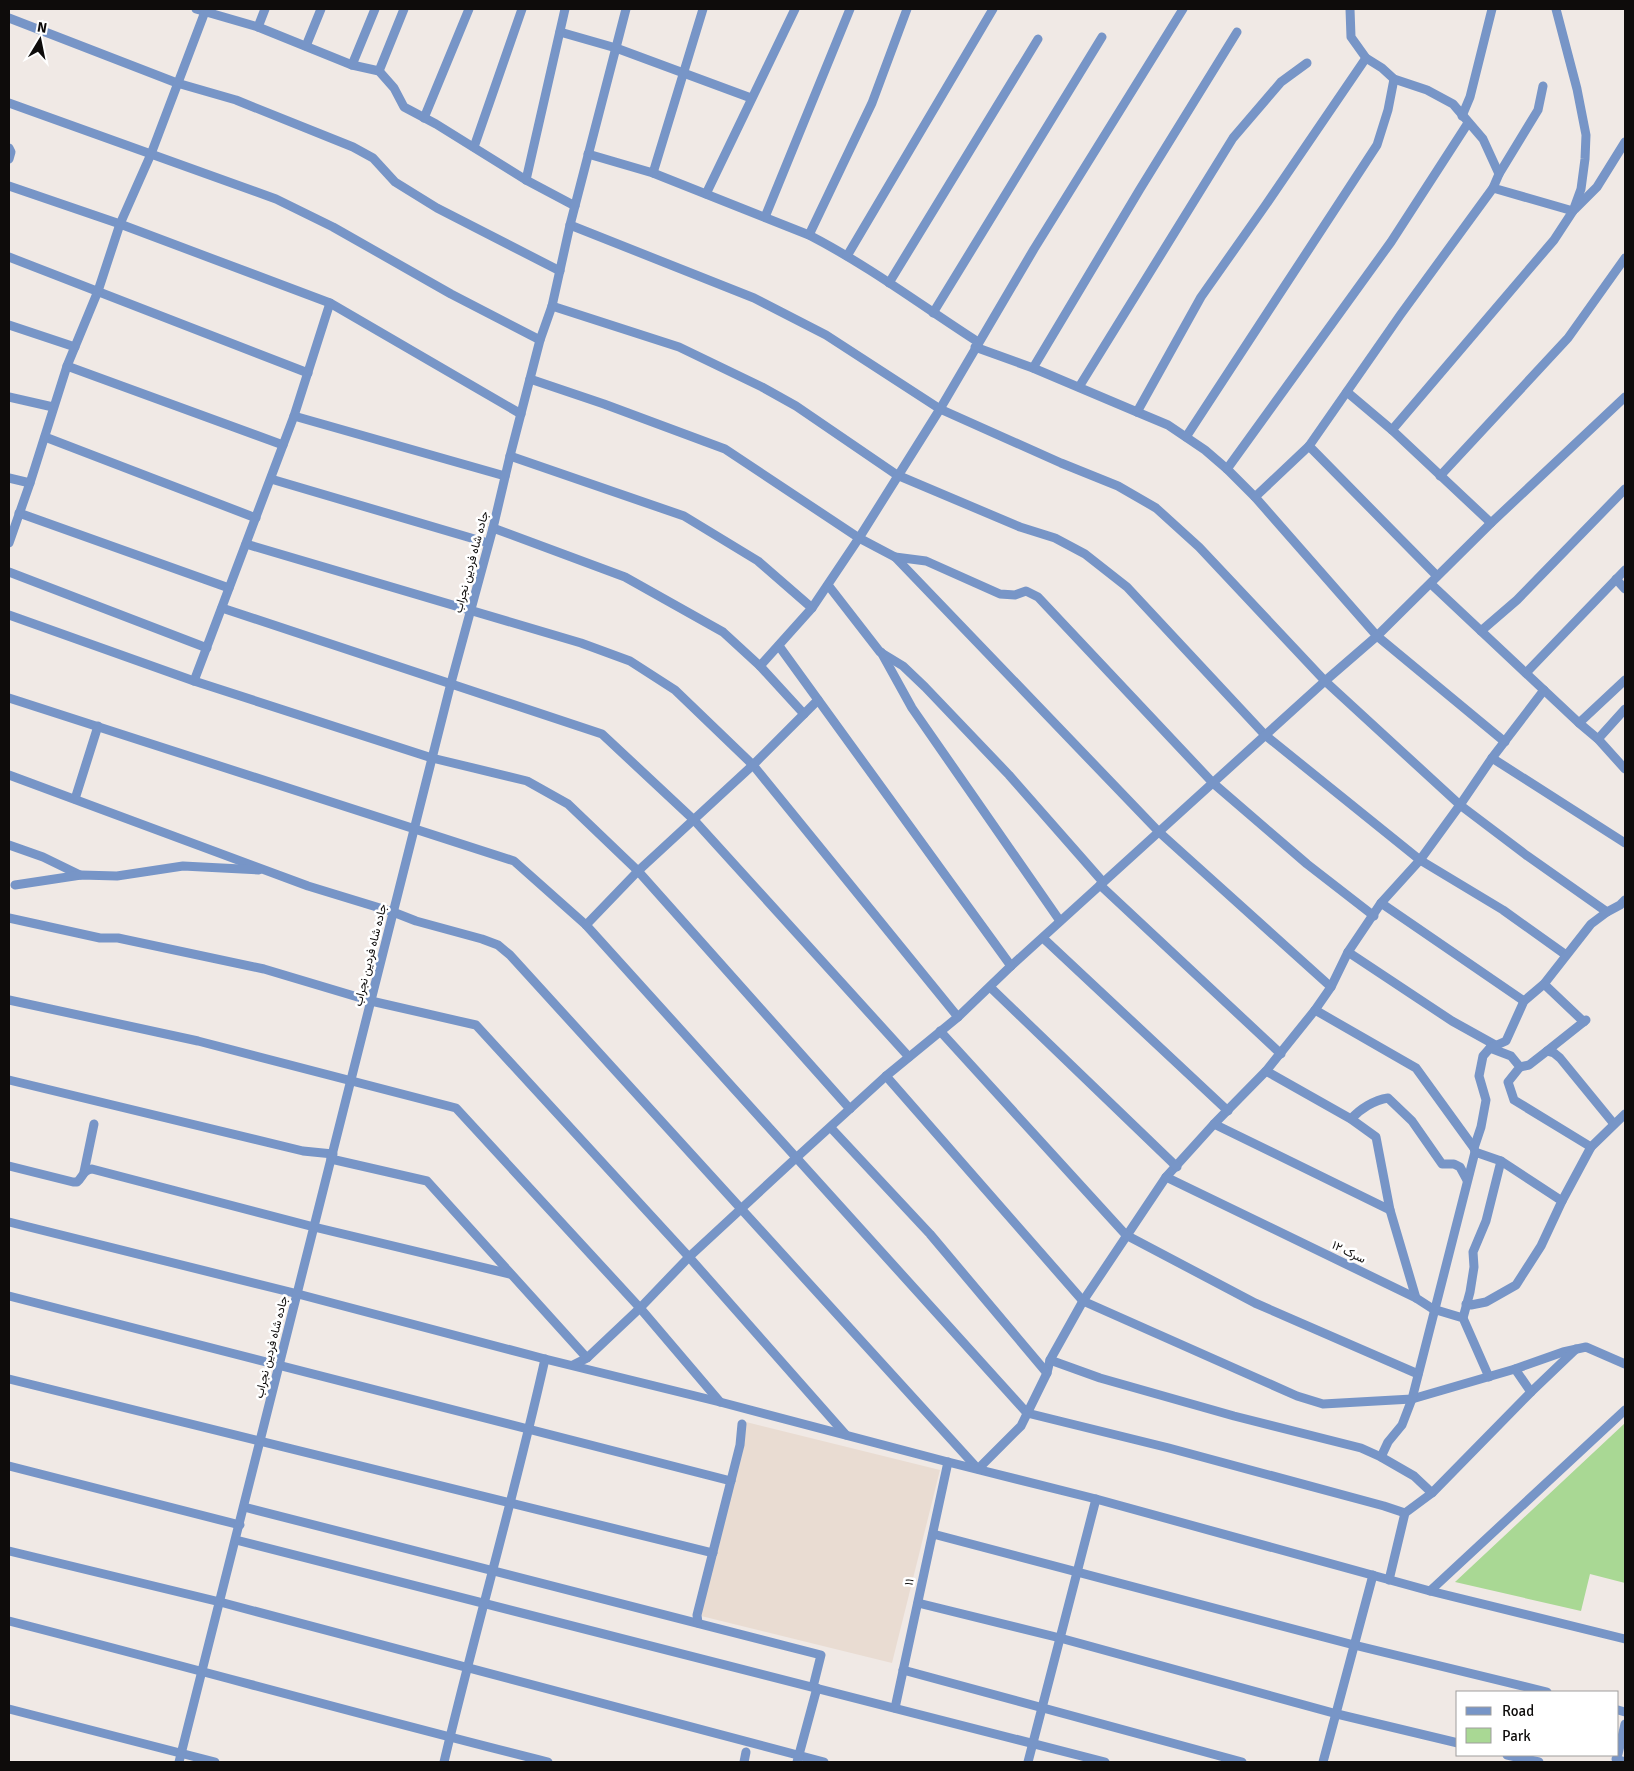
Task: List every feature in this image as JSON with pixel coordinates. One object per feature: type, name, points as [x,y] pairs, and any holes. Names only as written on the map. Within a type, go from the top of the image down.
[{"type":"street","points":[[258,27],[265,9]]},
{"type":"street","points":[[306,46],[321,9]]},
{"type":"street","points":[[352,65],[375,9]]},
{"type":"street","points":[[379,71],[404,9]]},
{"type":"street","points":[[424,118],[469,9]]},
{"type":"street","points":[[474,147],[522,9]]},
{"type":"street","points":[[526,180],[565,9]]},
{"type":"street","name":"جاده شاه فردین نجراب","points":[[180,1758],[451,683],[493,528],[540,340],[552,306],[570,224],[626,9]]},
{"type":"street","points":[[653,173],[703,9]]},
{"type":"street","points":[[706,194],[795,9]]},
{"type":"street","points":[[766,217],[850,9]]},
{"type":"street","points":[[810,236],[872,104],[906,9]]},
{"type":"street","points":[[846,256],[993,9]]},
{"type":"street","points":[[760,666],[812,608],[859,538],[940,409],[1034,249],[1183,9]]},
{"type":"street","points":[[1350,9],[1352,37],[1366,58],[1382,68],[1394,79],[1427,90],[1453,104],[1483,139],[1499,174]]},
{"type":"street","points":[[1462,116],[1470,97],[1492,9]]},
{"type":"street","points":[[1392,430],[1554,240],[1573,211],[1581,189],[1586,136],[1577,89],[1556,9]]},
{"type":"street","points":[[9,542],[67,366],[98,291],[120,224],[151,154],[202,10],[258,27],[352,65],[379,71],[394,88],[404,107],[474,147],[526,180],[575,206]]},
{"type":"street","points":[[9,18],[177,83],[236,100],[353,147],[373,158],[395,182],[437,208],[560,271]]},
{"type":"street","points":[[560,32],[616,48],[751,98]]},
{"type":"street","points":[[1033,368],[1140,189],[1238,32]]},
{"type":"street","points":[[933,313],[1102,37]]},
{"type":"street","points":[[889,283],[1038,39]]},
{"type":"street","points":[[1137,412],[1201,297],[1366,58]]},
{"type":"street","points":[[1079,387],[1233,138],[1281,82],[1307,63]]},
{"type":"street","points":[[1186,438],[1377,145],[1388,110],[1394,79]]},
{"type":"street","points":[[1254,497],[1310,446],[1493,188],[1499,174],[1538,110],[1543,86]]},
{"type":"street","points":[[9,103],[276,198],[333,227],[451,294],[540,340]]},
{"type":"street","points":[[1227,469],[1391,242],[1468,123]]},
{"type":"street","points":[[1573,211],[1597,187],[1625,142]]},
{"type":"street","points":[[9,148],[11,152],[9,159]]},
{"type":"street","points":[[588,154],[653,173],[810,236],[889,283],[977,344],[1168,425],[1205,450],[1227,469],[1378,636],[1505,742]]},
{"type":"street","points":[[9,186],[120,224],[330,303],[521,414]]},
{"type":"street","points":[[1493,188],[1573,211]]},
{"type":"street","points":[[570,224],[754,298],[826,335],[940,409],[1061,463],[1118,486],[1156,508],[1199,547],[1325,681],[1460,805],[1526,855],[1607,912]]},
{"type":"street","points":[[9,257],[308,373]]},
{"type":"street","points":[[1440,476],[1568,338],[1625,258]]},
{"type":"street","points":[[194,682],[294,416],[330,303]]},
{"type":"street","points":[[552,306],[679,347],[762,386],[796,406],[897,475],[1020,527],[1055,538],[1085,554],[1127,587],[1266,734],[1420,860],[1503,910],[1566,955]]},
{"type":"street","points":[[9,325],[75,348]]},
{"type":"street","points":[[67,366],[282,445]]},
{"type":"street","points":[[530,379],[725,449],[859,538],[895,557],[1159,832],[1331,987]]},
{"type":"street","points":[[1347,392],[1392,430],[1491,523]]},
{"type":"street","points":[[9,397],[53,407]]},
{"type":"street","points":[[573,1366],[587,1358],[640,1308],[689,1257],[886,1076],[958,1017],[1011,966],[1266,734],[1378,636],[1491,523],[1625,397]]},
{"type":"street","points":[[294,416],[505,476]]},
{"type":"street","points":[[45,437],[256,518]]},
{"type":"street","points":[[1310,446],[1437,576]]},
{"type":"street","points":[[510,456],[684,516],[758,561],[812,608]]},
{"type":"street","points":[[9,478],[30,483]]},
{"type":"street","points":[[271,479],[488,543]]},
{"type":"street","points":[[1481,631],[1517,600],[1625,489]]},
{"type":"street","points":[[19,513],[229,588]]},
{"type":"street","points":[[493,528],[625,577],[723,632],[760,666],[804,714]]},
{"type":"street","points":[[246,544],[581,643],[630,661],[675,690],[753,765],[958,1017]]},
{"type":"street","points":[[895,557],[926,562],[1000,594],[1015,595],[1026,592],[1038,597],[1213,783],[1307,864],[1374,916]]},
{"type":"street","points":[[1526,673],[1625,570]]},
{"type":"street","points":[[9,572],[207,648]]},
{"type":"street","points":[[1616,579],[1625,589]]},
{"type":"street","points":[[1431,584],[1598,740],[1625,769]]},
{"type":"street","points":[[828,585],[880,652],[912,708],[1060,921]]},
{"type":"street","points":[[222,608],[602,734],[694,820],[910,1057]]},
{"type":"street","points":[[9,614],[194,682],[432,758],[527,781],[568,804],[638,870],[850,1109]]},
{"type":"street","points":[[779,646],[1011,966]]},
{"type":"street","points":[[880,652],[903,666],[924,687],[1009,775],[1102,883],[1281,1054]]},
{"type":"street","points":[[1579,723],[1625,680]]},
{"type":"street","points":[[978,1469],[1021,1426],[1047,1372],[1050,1360],[1083,1301],[1166,1177],[1281,1054],[1331,987],[1348,952],[1382,902],[1420,860],[1492,758],[1544,690]]},
{"type":"street","points":[[9,698],[514,861],[586,925],[1027,1413],[1169,1448],[1405,1513]]},
{"type":"street","points":[[586,925],[638,870],[753,765],[818,700]]},
{"type":"street","points":[[1598,740],[1625,710]]},
{"type":"street","points":[[75,799],[98,726]]},
{"type":"street","points":[[1492,758],[1625,843]]},
{"type":"street","points":[[9,775],[308,886],[498,945],[510,955],[978,1469]]},
{"type":"street","points":[[9,845],[43,857],[81,875]]},
{"type":"street","points":[[15,885],[81,875],[118,876],[183,866],[269,871]]},
{"type":"street","points":[[1382,902],[1524,1001]]},
{"type":"street","points":[[1381,1457],[1388,1442],[1402,1425],[1412,1399],[1433,1309],[1481,1127],[1486,1100],[1479,1076],[1483,1056],[1494,1047],[1506,1041],[1524,1001],[1544,984],[1591,924],[1607,912],[1624,905]]},
{"type":"street","points":[[9,918],[100,938],[118,938],[264,969],[371,1001],[476,1025],[689,1257],[846,1435]]},
{"type":"street","points":[[1043,938],[1228,1111]]},
{"type":"street","points":[[1348,952],[1452,1022],[1511,1056],[1520,1067]]},
{"type":"street","points":[[1544,984],[1585,1021],[1529,1065],[1520,1067],[1508,1082],[1514,1100],[1591,1147]]},
{"type":"street","points":[[990,987],[1176,1167]]},
{"type":"street","points":[[9,1000],[198,1041],[456,1108],[640,1308],[720,1402]]},
{"type":"street","points":[[1315,1010],[1416,1068],[1474,1150],[1501,1161],[1562,1201]]},
{"type":"street","points":[[940,1032],[1126,1235],[1255,1303],[1418,1374]]},
{"type":"street","points":[[1547,1051],[1554,1053],[1560,1058],[1614,1124]]},
{"type":"street","points":[[1266,1071],[1350,1119],[1376,1137],[1390,1210],[1416,1298]]},
{"type":"street","points":[[886,1076],[1083,1301],[1297,1396],[1323,1404],[1412,1399],[1515,1369],[1563,1352],[1586,1347],[1625,1364]]},
{"type":"street","points":[[9,1080],[427,1181],[587,1358]]},
{"type":"street","points":[[1350,1119],[1359,1110],[1388,1098],[1412,1121],[1442,1164],[1450,1163],[1460,1167],[1467,1180]]},
{"type":"street","points":[[1466,1304],[1486,1302],[1516,1285],[1540,1246],[1591,1147],[1625,1114]]},
{"type":"street","points":[[9,1166],[73,1182],[80,1180],[84,1172],[94,1124]]},
{"type":"street","points":[[1214,1124],[1390,1210]]},
{"type":"street","points":[[831,1128],[930,1234],[1047,1372]]},
{"type":"street","points":[[1489,1377],[1463,1318],[1474,1267],[1473,1252],[1486,1221],[1501,1161]]},
{"type":"street","points":[[84,1172],[92,1169],[314,1227],[510,1274]]},
{"type":"street","name":"سرک ۱۲","points":[[1166,1177],[1416,1298],[1433,1309],[1463,1318]]},
{"type":"street","points":[[9,1222],[298,1294],[1096,1499],[1430,1591],[1625,1639]]},
{"type":"street","points":[[9,1296],[731,1481]]},
{"type":"street","points":[[1389,1580],[1405,1513],[1432,1493],[1576,1349]]},
{"type":"street","points":[[444,1762],[529,1430],[545,1358]]},
{"type":"street","points":[[1050,1360],[1100,1378],[1234,1416],[1361,1448],[1414,1476],[1432,1493]]},
{"type":"street","points":[[1515,1369],[1531,1392]]},
{"type":"street","points":[[9,1379],[713,1553]]},
{"type":"street","points":[[1430,1591],[1625,1410]]},
{"type":"street","points":[[698,1623],[697,1615],[740,1445],[742,1424]]},
{"type":"street","name":"۱۱","points":[[895,1708],[948,1462]]},
{"type":"street","points":[[9,1466],[240,1525]]},
{"type":"street","points":[[1028,1762],[1096,1499]]},
{"type":"street","points":[[244,1507],[822,1655],[798,1759]]},
{"type":"street","points":[[933,1534],[1354,1645],[1543,1691]]},
{"type":"street","points":[[236,1540],[1105,1762]]},
{"type":"street","points":[[9,1551],[220,1602],[469,1667],[798,1759],[824,1762]]},
{"type":"street","points":[[1323,1762],[1373,1575]]},
{"type":"street","points":[[918,1603],[1060,1638],[1337,1714],[1456,1743]]},
{"type":"street","points":[[9,1621],[450,1738],[548,1762]]},
{"type":"street","points":[[903,1670],[1242,1762]]},
{"type":"street","points":[[9,1709],[180,1758],[214,1762]]},
{"type":"street","points":[[1619,1754],[1625,1724]]},
{"type":"street","points":[[744,1762],[746,1752]]},
{"type":"street","points":[[1512,1756],[1539,1762]]},
{"type":"shaded area","points":[[746,1422],[940,1470],[892,1663],[697,1615]]},
{"type":"green space","points":[[1625,1423],[1625,1583],[1590,1574],[1581,1611],[1455,1582]]}]
